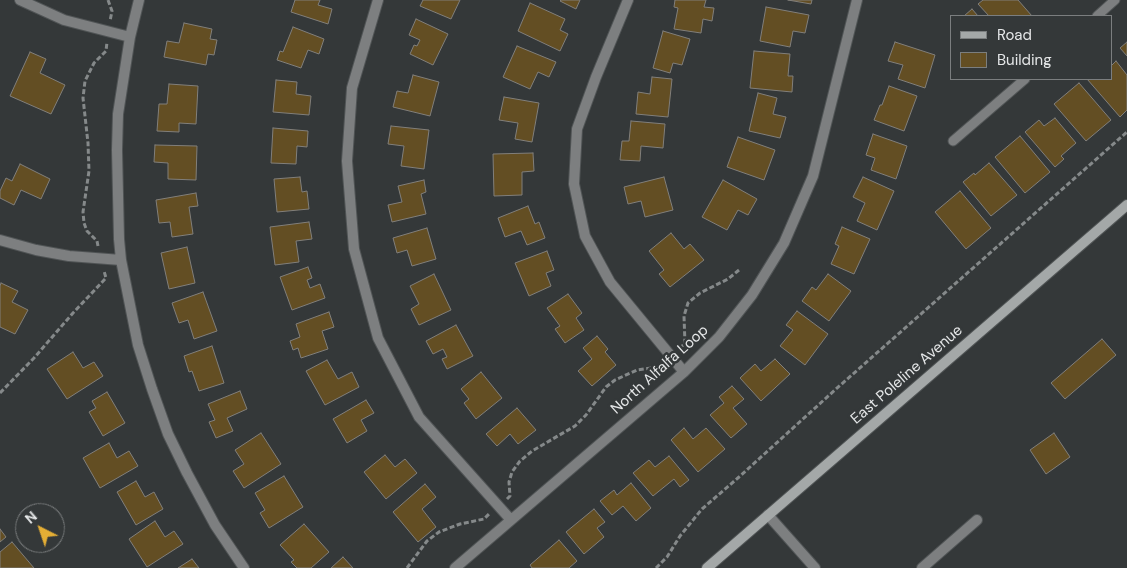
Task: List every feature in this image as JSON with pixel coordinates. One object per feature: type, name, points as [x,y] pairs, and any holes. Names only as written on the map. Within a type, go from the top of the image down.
[{"type":"main road","name":"East Poleline Avenue","points":[[707,568],[1127,205]]},
{"type":"street","points":[[20,0],[64,20],[130,37]]},
{"type":"street","points":[[139,0],[130,37],[118,114],[117,150],[121,260],[138,345],[168,434],[207,510],[244,568]]},
{"type":"street","points":[[378,0],[352,88],[347,161],[354,249],[378,338],[419,417],[511,520]]},
{"type":"street","points":[[628,0],[577,129],[574,184],[585,236],[610,282],[684,372]]},
{"type":"street","name":"North Alfalfa Loop","points":[[455,568],[684,372],[719,337],[752,295],[784,243],[813,176],[857,0]]},
{"type":"street","points":[[0,240],[36,250],[69,256],[121,260]]},
{"type":"street","points":[[768,515],[815,568]]},
{"type":"street","points":[[922,568],[977,520]]},
{"type":"lane","points":[[1098,15],[1115,0]]},
{"type":"lane","points":[[953,141],[1024,80]]},
{"type":"path","points":[[108,0],[112,11]]},
{"type":"path","points":[[97,241],[87,231],[84,223],[83,212],[89,171],[83,98],[85,81],[94,63],[106,51]]},
{"type":"path","points":[[656,568],[667,557],[680,536],[702,509],[1127,132]]},
{"type":"path","points":[[685,344],[684,316],[688,303],[700,293],[728,279],[739,270]]},
{"type":"path","points":[[0,393],[106,278]]},
{"type":"path","points":[[510,496],[509,482],[512,472],[520,461],[532,451],[575,426],[586,415],[606,387],[615,380],[637,370],[659,367]]},
{"type":"path","points":[[407,568],[428,541],[439,532],[460,524],[484,519]]},
{"type":"building","points":[[295,0],[320,0],[318,5],[332,9],[328,24],[291,12]]},
{"type":"building","points":[[423,0],[460,0],[451,19],[420,6]]},
{"type":"building","points":[[561,0],[580,0],[576,9]]},
{"type":"building","points":[[675,0],[706,0],[704,7],[714,8],[712,21],[703,19],[701,33],[674,29],[678,8],[674,7]]},
{"type":"building","points":[[788,0],[812,0],[811,4]]},
{"type":"building","points":[[983,0],[1018,0],[1031,15],[988,15],[978,4]]},
{"type":"building","points":[[530,3],[565,19],[560,30],[568,34],[560,51],[518,31]]},
{"type":"building","points":[[766,7],[809,15],[805,33],[793,31],[790,47],[760,41]]},
{"type":"building","points":[[972,9],[977,15],[965,15]]},
{"type":"building","points":[[416,19],[448,34],[433,65],[410,54],[414,45],[417,46],[420,40],[409,35]]},
{"type":"building","points":[[184,23],[212,29],[210,39],[217,40],[214,55],[208,54],[206,65],[164,57],[167,41],[179,43]]},
{"type":"building","points":[[293,27],[324,39],[319,54],[308,50],[301,68],[277,60],[280,51],[283,52]]},
{"type":"building","points":[[663,31],[690,39],[682,65],[673,63],[670,73],[653,68]]},
{"type":"building","points":[[895,42],[935,55],[925,88],[898,79],[903,65],[888,61]]},
{"type":"building","points":[[1127,42],[1127,56],[1120,48]]},
{"type":"building","points":[[517,46],[556,62],[549,77],[538,72],[530,89],[503,77]]},
{"type":"building","points":[[754,51],[790,54],[788,76],[793,76],[792,92],[750,88]]},
{"type":"building","points":[[30,52],[46,59],[40,73],[65,85],[51,114],[10,96]]},
{"type":"building","points":[[1116,61],[1127,75],[1127,110],[1120,117],[1088,80],[1112,80],[1112,65]]},
{"type":"building","points":[[413,75],[439,82],[430,116],[393,107],[397,91],[408,93]]},
{"type":"building","points":[[652,77],[672,79],[668,117],[636,114],[638,92],[650,94]]},
{"type":"building","points":[[276,80],[297,82],[296,94],[311,96],[309,115],[273,112]]},
{"type":"building","points":[[1079,83],[1111,120],[1086,141],[1054,104]]},
{"type":"building","points":[[169,84],[198,86],[196,124],[179,123],[179,132],[157,131],[159,104],[167,104]]},
{"type":"building","points":[[889,86],[917,96],[904,131],[874,120]]},
{"type":"building","points":[[758,93],[777,98],[773,114],[786,117],[780,138],[749,131]]},
{"type":"building","points":[[504,97],[539,103],[532,142],[515,139],[518,123],[499,120]]},
{"type":"building","points":[[1055,118],[1076,143],[1061,156],[1064,159],[1055,167],[1025,132],[1039,120],[1044,126]]},
{"type":"building","points":[[631,121],[665,124],[663,148],[641,146],[640,161],[620,160],[622,141],[629,141]]},
{"type":"building","points":[[391,126],[429,130],[424,169],[401,166],[404,146],[388,144]]},
{"type":"building","points":[[273,128],[308,131],[307,147],[297,146],[296,164],[271,163]]},
{"type":"building","points":[[873,134],[907,146],[896,179],[871,170],[875,158],[866,155]]},
{"type":"building","points":[[1020,136],[1050,172],[1025,193],[995,157]]},
{"type":"building","points":[[738,137],[775,150],[764,180],[727,167]]},
{"type":"building","points":[[155,145],[197,146],[196,180],[168,179],[168,163],[154,162]]},
{"type":"building","points":[[533,153],[534,171],[522,172],[522,195],[494,196],[493,154]]},
{"type":"building","points":[[989,163],[1017,195],[991,216],[963,182]]},
{"type":"building","points":[[20,164],[50,179],[41,199],[21,190],[14,205],[0,198],[0,191],[6,178],[12,181]]},
{"type":"building","points":[[300,177],[302,192],[307,191],[309,209],[277,212],[274,179]]},
{"type":"building","points":[[664,177],[673,210],[645,217],[641,201],[628,204],[624,187]]},
{"type":"building","points":[[863,177],[894,191],[877,230],[857,221],[865,203],[853,197]]},
{"type":"building","points":[[424,180],[426,192],[421,194],[426,214],[392,222],[388,205],[402,202],[398,186]]},
{"type":"building","points":[[723,180],[757,199],[748,215],[738,210],[727,230],[702,217]]},
{"type":"building","points":[[960,191],[991,228],[966,249],[935,212]]},
{"type":"building","points":[[196,193],[198,206],[189,207],[193,234],[172,237],[170,222],[159,223],[156,200]]},
{"type":"building","points":[[528,206],[535,224],[539,222],[545,238],[527,245],[521,231],[505,237],[498,218]]},
{"type":"building","points":[[309,222],[312,239],[296,241],[299,262],[275,265],[270,227]]},
{"type":"building","points":[[842,227],[870,239],[854,274],[831,264],[839,246],[835,244]]},
{"type":"building","points":[[427,228],[436,259],[412,266],[407,250],[397,253],[393,238]]},
{"type":"building","points":[[671,233],[684,249],[690,244],[704,260],[670,287],[659,274],[664,270],[649,251]]},
{"type":"building","points":[[187,247],[195,283],[169,289],[161,253]]},
{"type":"building","points":[[547,251],[554,270],[546,273],[551,286],[529,296],[515,263]]},
{"type":"building","points":[[308,267],[312,278],[307,280],[310,288],[320,284],[325,298],[292,310],[280,277]]},
{"type":"building","points":[[434,274],[451,310],[419,325],[411,309],[419,304],[410,286]]},
{"type":"building","points":[[828,274],[851,291],[829,321],[802,301],[812,287],[816,290]]},
{"type":"building","points":[[1,283],[18,291],[12,302],[28,310],[15,334],[0,327]]},
{"type":"building","points":[[203,292],[217,331],[194,339],[188,320],[179,323],[172,303]]},
{"type":"building","points":[[568,294],[582,313],[576,318],[584,330],[565,343],[555,329],[560,326],[547,308]]},
{"type":"building","points":[[797,311],[828,334],[805,365],[780,346],[793,330],[786,325]]},
{"type":"building","points":[[329,312],[334,327],[322,331],[328,349],[301,358],[298,348],[293,350],[290,341],[300,337],[296,324]]},
{"type":"building","points":[[456,325],[473,356],[447,369],[442,359],[447,357],[443,349],[433,354],[426,341]]},
{"type":"building","points":[[597,336],[608,349],[605,352],[616,365],[592,386],[578,371],[592,359],[583,348]]},
{"type":"building","points":[[1102,339],[1116,355],[1065,399],[1051,383]]},
{"type":"building","points":[[212,346],[224,383],[199,391],[192,371],[189,372],[184,356]]},
{"type":"building","points":[[73,352],[83,368],[94,362],[103,376],[67,399],[47,369]]},
{"type":"building","points":[[775,359],[790,374],[761,401],[740,378],[755,364],[761,371]]},
{"type":"building","points":[[327,360],[338,379],[352,372],[359,387],[325,405],[306,371]]},
{"type":"building","points":[[481,372],[502,398],[476,419],[464,403],[469,399],[461,389]]},
{"type":"building","points":[[732,386],[744,399],[733,408],[747,424],[731,438],[710,415],[724,403],[719,397]]},
{"type":"building","points":[[240,391],[247,409],[227,418],[233,431],[216,438],[209,422],[215,420],[208,404]]},
{"type":"building","points":[[107,392],[125,423],[103,436],[89,412],[96,408],[92,401]]},
{"type":"building","points":[[366,400],[374,413],[361,420],[367,431],[347,443],[333,419]]},
{"type":"building","points":[[517,408],[536,430],[518,444],[510,434],[497,446],[486,434]]},
{"type":"building","points":[[684,428],[693,439],[706,428],[725,449],[698,472],[671,440]]},
{"type":"building","points":[[261,433],[281,464],[244,488],[233,471],[244,464],[235,450]]},
{"type":"building","points":[[1054,433],[1070,457],[1046,474],[1030,450]]},
{"type":"building","points":[[109,443],[117,458],[129,451],[138,466],[100,488],[83,458]]},
{"type":"building","points":[[385,455],[395,467],[405,459],[417,473],[386,499],[364,472]]},
{"type":"building","points":[[669,456],[689,480],[680,487],[674,479],[653,496],[633,473],[649,460],[655,467]]},
{"type":"building","points":[[284,476],[303,507],[269,528],[260,513],[265,510],[255,493]]},
{"type":"building","points":[[136,481],[145,497],[154,492],[163,509],[136,525],[117,492]]},
{"type":"building","points":[[631,483],[651,508],[636,521],[623,506],[612,515],[600,501],[614,490],[617,495]]},
{"type":"building","points":[[425,484],[436,497],[422,509],[436,527],[418,542],[393,512]]},
{"type":"building","points":[[594,509],[605,522],[597,528],[604,537],[584,554],[566,532]]},
{"type":"building","points":[[155,521],[165,537],[174,531],[183,544],[147,567],[129,539]]},
{"type":"building","points":[[304,524],[329,552],[311,568],[297,568],[291,562],[294,560],[280,545]]},
{"type":"building","points":[[0,529],[6,537],[0,542]]},
{"type":"building","points":[[559,540],[577,561],[569,568],[532,568],[530,565]]},
{"type":"building","points":[[12,542],[15,546],[15,553],[21,553],[34,568],[0,568],[0,552]]},
{"type":"building","points":[[343,557],[353,568],[331,568]]},
{"type":"building","points":[[192,559],[199,568],[178,568]]}]
